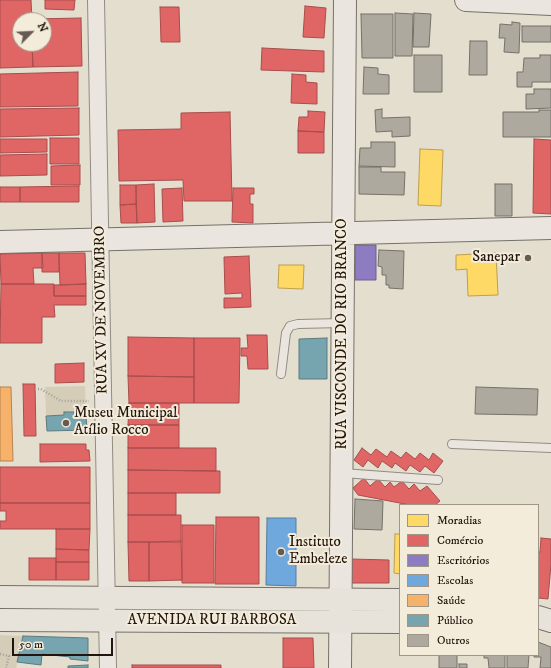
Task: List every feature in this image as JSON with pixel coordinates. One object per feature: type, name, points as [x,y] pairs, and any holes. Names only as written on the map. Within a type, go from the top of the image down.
[{"type":"main road","name":"RUA VISCONDE DO RIO BRANCO","points":[[340,668],[345,0]]},
{"type":"main road","points":[[466,0],[551,4]]},
{"type":"main road","points":[[0,242],[551,228]]},
{"type":"main road","name":"AVENIDA RUI BARBOSA","points":[[0,597],[399,600]]},
{"type":"main road","points":[[539,617],[551,621]]},
{"type":"main road","name":"AVENIDA RUI BARBOSA","points":[[0,620],[399,622]]},
{"type":"main road","points":[[539,632],[551,635]]},
{"type":"street","name":"RUA XV DE NOVEMBRO","points":[[96,0],[100,239],[107,325],[103,401],[108,668]]},
{"type":"lane","points":[[281,374],[286,333],[290,326],[298,324],[343,323]]},
{"type":"lane","points":[[452,444],[551,448]]},
{"type":"lane","points":[[342,473],[438,480]]},
{"type":"path","points":[[35,389],[42,389],[61,402],[103,401]]},
{"type":"path","points":[[0,654],[9,656],[6,668]]},
{"type":"shaded area","points":[[85,386],[86,415],[74,415],[73,412],[64,412],[64,415],[46,416],[45,387]]},
{"type":"shaded area","points":[[0,635],[23,636],[16,668],[0,668]]},
{"type":"building: Moradias","points":[[420,149],[443,150],[441,206],[418,205]]},
{"type":"building: Moradias","points":[[496,253],[498,295],[468,296],[467,269],[456,270],[456,255]]},
{"type":"building: Moradias","points":[[279,265],[304,265],[303,289],[278,288]]},
{"type":"building: Moradias","points":[[395,534],[399,534],[399,574],[394,573]]},
{"type":"building: Comércio","points":[[0,0],[31,0],[32,12],[12,12],[12,52],[32,52],[33,67],[0,68]]},
{"type":"building: Comércio","points":[[45,0],[75,0],[74,10],[45,9]]},
{"type":"building: Comércio","points":[[305,6],[326,8],[324,38],[303,37]]},
{"type":"building: Comércio","points":[[160,7],[179,7],[180,42],[161,42]]},
{"type":"building: Comércio","points":[[81,18],[82,66],[33,67],[32,52],[52,52],[52,19]]},
{"type":"building: Comércio","points":[[262,48],[324,51],[324,72],[261,70]]},
{"type":"building: Comércio","points":[[78,72],[78,106],[0,107],[0,74]]},
{"type":"building: Comércio","points":[[292,74],[306,75],[306,82],[317,83],[317,104],[291,103]]},
{"type":"building: Comércio","points":[[79,108],[79,135],[0,137],[0,109]]},
{"type":"building: Comércio","points":[[308,111],[325,112],[324,132],[298,131],[299,117],[308,117]]},
{"type":"building: Comércio","points":[[230,112],[232,201],[184,201],[183,180],[119,181],[118,130],[181,129],[181,113]]},
{"type":"building: Comércio","points":[[298,131],[324,132],[324,153],[298,153]]},
{"type":"building: Comércio","points":[[50,138],[79,138],[79,164],[50,164]]},
{"type":"building: Comércio","points":[[0,139],[47,139],[47,152],[0,153]]},
{"type":"building: Comércio","points":[[534,139],[551,140],[551,214],[533,213]]},
{"type":"building: Comércio","points":[[47,154],[47,175],[0,176],[0,155]]},
{"type":"building: Comércio","points":[[80,165],[80,185],[51,185],[51,166]]},
{"type":"building: Comércio","points":[[154,184],[155,222],[137,223],[136,185]]},
{"type":"building: Comércio","points":[[120,185],[136,185],[136,204],[120,205]]},
{"type":"building: Comércio","points":[[79,186],[79,202],[20,202],[20,187]]},
{"type":"building: Comércio","points":[[0,187],[20,187],[20,202],[0,202]]},
{"type":"building: Comércio","points":[[182,188],[183,221],[163,222],[162,189]]},
{"type":"building: Comércio","points":[[233,188],[254,188],[254,194],[250,194],[250,204],[253,204],[253,223],[232,222]]},
{"type":"building: Comércio","points":[[136,204],[137,223],[121,223],[120,205]]},
{"type":"building: Comércio","points":[[42,253],[43,268],[33,268],[34,284],[1,284],[0,254]]},
{"type":"building: Comércio","points":[[42,253],[59,253],[59,272],[42,272]]},
{"type":"building: Comércio","points":[[59,253],[85,253],[86,284],[60,285]]},
{"type":"building: Comércio","points":[[249,256],[251,307],[224,308],[224,298],[242,298],[242,293],[225,294],[224,257]]},
{"type":"building: Comércio","points":[[1,284],[54,284],[54,296],[86,296],[86,305],[54,305],[55,317],[42,317],[42,343],[0,343]]},
{"type":"building: Comércio","points":[[86,284],[86,296],[54,296],[54,285]]},
{"type":"building: Comércio","points":[[247,335],[267,335],[268,369],[248,369],[247,356],[241,356],[241,348],[248,348]]},
{"type":"building: Comércio","points":[[128,337],[194,338],[194,377],[128,376]]},
{"type":"building: Comércio","points":[[194,338],[240,338],[239,403],[194,403]]},
{"type":"building: Comércio","points":[[84,363],[84,382],[55,383],[55,364]]},
{"type":"building: Comércio","points":[[128,376],[194,377],[194,403],[129,403]]},
{"type":"building: Comércio","points":[[23,384],[35,384],[36,436],[24,436]]},
{"type":"building: Comércio","points":[[129,403],[179,403],[179,425],[128,425]]},
{"type":"building: Comércio","points":[[128,425],[179,425],[179,448],[128,448]]},
{"type":"building: Comércio","points":[[40,444],[86,444],[86,450],[89,450],[90,461],[40,462]]},
{"type":"building: Comércio","points":[[128,448],[216,448],[216,471],[128,470]]},
{"type":"building: Comércio","points":[[362,448],[371,455],[376,449],[387,457],[391,451],[401,458],[406,452],[415,459],[420,453],[429,460],[433,453],[443,461],[434,473],[425,466],[420,472],[410,465],[406,471],[395,463],[392,468],[382,461],[378,468],[368,460],[363,467],[354,460]]},
{"type":"building: Comércio","points":[[0,467],[90,467],[90,503],[0,503]]},
{"type":"building: Comércio","points":[[128,470],[220,471],[220,493],[128,493]]},
{"type":"building: Comércio","points":[[364,478],[370,486],[378,479],[385,487],[390,482],[394,487],[402,481],[409,489],[414,484],[420,491],[427,486],[440,501],[436,504],[405,504],[358,495],[353,488]]},
{"type":"building: Comércio","points":[[128,493],[176,493],[176,515],[128,515]]},
{"type":"building: Comércio","points":[[0,503],[90,503],[90,529],[0,529],[0,521],[6,521],[6,511],[0,511]]},
{"type":"building: Comércio","points":[[128,515],[181,515],[181,542],[128,542]]},
{"type":"building: Comércio","points":[[216,517],[259,517],[259,584],[215,584]]},
{"type":"building: Comércio","points":[[182,525],[214,525],[214,583],[182,583]]},
{"type":"building: Comércio","points":[[56,529],[90,529],[89,550],[56,549]]},
{"type":"building: Comércio","points":[[541,538],[551,539],[551,564],[548,599],[539,598]]},
{"type":"building: Comércio","points":[[181,541],[182,580],[149,581],[149,542]]},
{"type":"building: Comércio","points":[[128,542],[149,542],[149,581],[129,581]]},
{"type":"building: Comércio","points":[[56,549],[89,550],[89,562],[56,562]]},
{"type":"building: Comércio","points":[[29,558],[56,558],[56,580],[29,580]]},
{"type":"building: Comércio","points":[[351,559],[389,560],[389,583],[351,583]]},
{"type":"building: Comércio","points":[[56,562],[89,562],[89,580],[56,580]]},
{"type":"building: Comércio","points":[[283,638],[313,638],[314,668],[283,668]]},
{"type":"building: Comércio","points":[[132,665],[221,665],[221,668],[132,668]]},
{"type":"building: Escritórios","points":[[355,245],[376,245],[376,280],[355,280]]},
{"type":"building: Escolas","name":"Instituto Embeleze","points":[[267,518],[296,518],[296,586],[266,585]]},
{"type":"building: Saúde","points":[[0,387],[11,387],[13,461],[0,461]]},
{"type":"building: Público","points":[[327,338],[327,379],[299,379],[299,339]]},
{"type":"building: Público","name":"Museu Municipal Atílio Rocco","points":[[64,412],[74,412],[74,415],[86,415],[87,430],[47,431],[46,416],[64,415]]},
{"type":"building: Público","points":[[23,636],[88,638],[88,661],[70,659],[70,657],[42,654],[41,665],[17,662]]},
{"type":"building: Público","points":[[88,665],[88,668],[68,668],[68,666]]},
{"type":"building: Outros","points":[[395,13],[413,14],[412,56],[395,56]]},
{"type":"building: Outros","points":[[414,13],[431,14],[429,47],[413,47]]},
{"type":"building: Outros","points":[[361,14],[393,14],[393,58],[362,58]]},
{"type":"building: Outros","points":[[512,22],[520,23],[519,53],[504,52],[505,38],[499,38],[500,24],[512,25]]},
{"type":"building: Outros","points":[[522,26],[551,26],[551,42],[522,42]]},
{"type":"building: Outros","points":[[470,41],[487,41],[487,75],[469,75]]},
{"type":"building: Outros","points":[[414,55],[442,55],[442,92],[414,92]]},
{"type":"building: Outros","points":[[540,55],[551,55],[551,82],[532,82],[532,87],[517,87],[517,72],[523,72],[524,58],[540,58]]},
{"type":"building: Outros","points":[[364,67],[378,68],[378,74],[389,75],[389,94],[363,94]]},
{"type":"building: Outros","points":[[534,89],[551,89],[551,108],[526,109],[526,94],[534,94]]},
{"type":"building: Outros","points":[[382,109],[382,118],[410,117],[410,136],[392,137],[392,131],[376,132],[375,110]]},
{"type":"building: Outros","points":[[539,110],[551,110],[551,137],[503,137],[503,112],[539,112]]},
{"type":"building: Outros","points":[[371,142],[395,142],[395,167],[359,166],[360,148],[371,148]]},
{"type":"building: Outros","points":[[359,167],[381,167],[381,172],[405,172],[404,195],[359,194]]},
{"type":"building: Outros","points":[[495,184],[512,184],[512,216],[495,216]]},
{"type":"building: Outros","points":[[379,250],[404,251],[403,289],[389,288],[389,285],[386,285],[386,275],[382,275],[382,267],[378,266]]},
{"type":"building: Outros","points":[[476,387],[538,389],[537,415],[475,414]]},
{"type":"building: Outros","points":[[355,499],[383,501],[382,530],[354,529]]},
{"type":"building: Outros","points":[[539,642],[551,647],[551,668],[540,668],[541,657],[534,657],[539,656]]},
{"type":"building: Outros","points":[[439,656],[457,656],[457,668],[439,668]]},
{"type":"building: Outros","points":[[484,656],[505,656],[505,668],[489,668],[488,658],[484,658]]},
{"type":"building: Outros","points":[[507,656],[529,656],[528,668],[507,668]]},
{"type":"building: Outros","points":[[459,664],[467,664],[467,668],[459,668]]},
{"type":"place","name":"Sanepar","points":[[528,258]]},
{"type":"place","name":"Museu Municipal Atílio Rocco","points":[[66,423]]},
{"type":"place","name":"Instituto Embeleze","points":[[281,552]]}]
